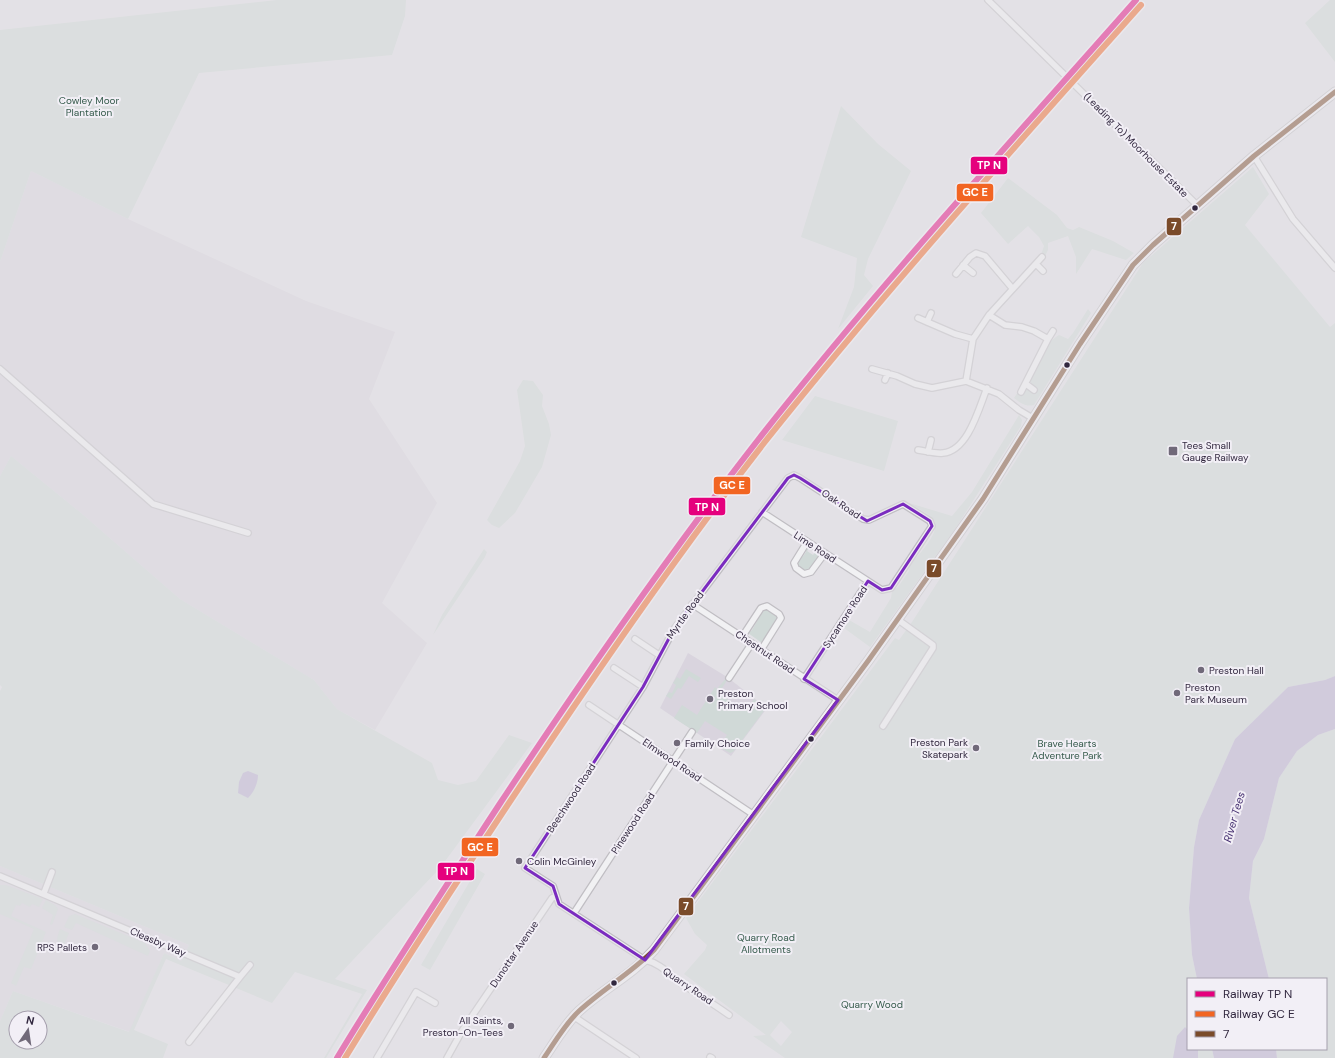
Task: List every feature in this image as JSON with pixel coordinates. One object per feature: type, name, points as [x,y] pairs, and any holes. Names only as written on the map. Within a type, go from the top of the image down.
[{"type":"main road","points":[[544,1058],[573,1016],[645,960],[754,815],[983,498],[1088,332],[1133,265],[1197,205],[1254,156],[1335,92]]},
{"type":"street","name":"(Leading To) Moorhouse Estate","points":[[988,0],[1197,205]]},
{"type":"street","points":[[1254,156],[1294,219],[1335,268]]},
{"type":"street","points":[[956,274],[970,257],[976,254],[985,256],[1012,288]]},
{"type":"street","points":[[966,381],[973,340],[989,315],[1012,288],[1042,257]]},
{"type":"street","points":[[1036,264],[1043,271]]},
{"type":"street","points":[[963,265],[973,273]]},
{"type":"street","points":[[927,322],[931,313]]},
{"type":"street","points":[[989,315],[1005,325],[1022,327],[1034,331],[1048,339]]},
{"type":"street","points":[[918,318],[973,340]]},
{"type":"street","points":[[1021,392],[1036,360],[1053,331]]},
{"type":"street","points":[[0,369],[153,504],[248,533]]},
{"type":"street","points":[[872,369],[888,373],[915,384],[932,388],[966,381],[999,394],[1019,410],[1034,419]]},
{"type":"street","points":[[885,380],[888,373]]},
{"type":"street","points":[[1026,384],[1034,390]]},
{"type":"street","points":[[918,450],[944,453],[956,448],[967,436],[975,420],[987,388]]},
{"type":"street","points":[[928,452],[931,440]]},
{"type":"street","name":"Oak Road","points":[[762,512],[788,478],[794,475],[863,519],[869,520],[904,504],[931,523]]},
{"type":"street","name":"Lime Road","points":[[762,512],[868,581]]},
{"type":"street","name":"Myrtle Road","points":[[619,725],[643,687],[667,639],[762,512]]},
{"type":"street","name":"Sycamore Road","points":[[804,679],[868,581],[882,590],[891,588],[931,529],[931,523]]},
{"type":"street","points":[[807,542],[794,563],[796,568],[804,574],[811,572],[824,553]]},
{"type":"street","name":"Chestnut Road","points":[[692,604],[838,700]]},
{"type":"street","points":[[742,637],[761,608],[768,606],[779,614],[781,618],[761,650]]},
{"type":"street","points":[[883,726],[933,648],[933,645],[897,619]]},
{"type":"street","points":[[635,639],[659,655]]},
{"type":"street","points":[[729,678],[752,643]]},
{"type":"street","points":[[614,668],[643,687]]},
{"type":"street","name":"Elmwood Road","points":[[589,705],[754,815]]},
{"type":"street","name":"Beechwood Road","points":[[528,871],[525,868],[619,725]]},
{"type":"street","name":"Pinewood Road","points":[[574,913],[692,732]]},
{"type":"street","name":"Quarry Road","points":[[528,871],[552,886],[560,904],[645,960],[651,961],[665,970],[682,984],[729,1015]]},
{"type":"street","points":[[44,893],[52,872]]},
{"type":"street","name":"Cleasby Way","points":[[0,876],[44,893],[240,977]]},
{"type":"street","name":"Dunottar Avenue","points":[[447,1058],[474,1014],[552,898],[556,896]]},
{"type":"street","points":[[189,1042],[250,966]]},
{"type":"street","points":[[377,1058],[416,992],[435,1003]]},
{"type":"street","points":[[573,1016],[636,1058]]},
{"type":"highlighted area","points":[[794,475],[800,478],[867,521],[903,504],[930,521],[932,526],[891,588],[882,590],[868,581],[804,679],[838,700],[645,960],[559,904],[553,886],[525,868],[643,687],[674,629],[788,478]]},
{"type":"shaded area","points":[[31,171],[128,219],[306,301],[395,332],[369,399],[437,503],[382,603],[427,643],[375,730],[337,709],[314,680],[180,599],[81,513],[11,456],[0,476],[0,262]]},
{"type":"shaded area","name":"Preston Primary School","points":[[688,653],[727,677],[767,708],[731,756],[660,708]]},
{"type":"shaded area","points":[[0,866],[189,945],[181,961],[164,953],[130,1032],[13,991],[0,1021]]},
{"type":"green space","name":"Cowley Moor Plantation","points":[[277,0],[406,0],[405,16],[392,55],[199,73],[128,219],[31,171],[0,262],[0,30]]},
{"type":"green space","points":[[1330,0],[1335,0],[1335,62],[1305,23]]},
{"type":"green space","points":[[841,106],[878,144],[911,171],[868,259],[864,275],[873,286],[838,329],[854,287],[857,258],[801,237]]},
{"type":"green space","points":[[1253,167],[1269,194],[1245,225],[1330,327],[1335,323],[1335,676],[1325,680],[1288,687],[1235,739],[1199,820],[1194,847],[1189,908],[1192,955],[1197,978],[1187,978],[1187,1050],[1212,1050],[1214,1058],[785,1058],[753,1036],[766,1035],[684,974],[705,950],[707,945],[695,934],[686,918],[895,638],[899,640],[1143,263]],"holes":[[[781,1021],[792,1032],[781,1046],[770,1035]]]},
{"type":"green space","points":[[1008,178],[1057,215],[1067,228],[1073,230],[1079,227],[1113,241],[1134,253],[1126,260],[1092,249],[1076,274],[1076,257],[1068,236],[1048,243],[1048,250],[1044,258],[1041,255],[1044,246],[1039,237],[1028,226],[1008,244],[981,213]]},
{"type":"green space","points":[[1088,309],[1091,313],[1034,405],[1026,405],[1014,398],[1018,392],[1022,394],[1025,390],[1029,389],[1035,392],[1037,389],[1032,386],[1030,381],[1044,349],[1059,335],[1068,339]]},
{"type":"green space","points":[[523,380],[533,381],[543,395],[542,406],[549,424],[551,435],[542,467],[515,513],[499,528],[492,525],[487,520],[520,461],[525,446],[517,390]]},
{"type":"green space","points":[[815,396],[898,421],[884,471],[782,440]]},
{"type":"green space","points":[[1019,415],[1022,420],[1021,426],[955,529],[870,647],[844,628],[849,620],[870,632],[891,598],[892,591],[898,587],[909,571],[908,568],[932,537],[935,530],[933,519],[925,512],[909,503],[952,516],[972,492]]},
{"type":"green space","points":[[11,456],[81,513],[180,599],[314,680],[337,709],[432,763],[438,780],[458,785],[476,781],[509,735],[532,743],[440,868],[335,979],[367,990],[326,1058],[324,1058],[362,994],[295,972],[272,1003],[166,959],[134,1030],[168,1044],[163,1058],[0,1058],[0,1021],[13,991],[129,1032],[164,953],[181,961],[189,945],[0,866],[0,691],[2,687],[0,685],[0,476]]},
{"type":"green space","points":[[810,547],[807,551],[813,555],[816,551],[820,556],[816,559],[808,571],[801,568],[797,564],[806,552],[804,549]]},
{"type":"green space","points":[[484,549],[487,552],[485,557],[433,635],[442,615]]},
{"type":"green space","points":[[766,608],[778,616],[778,619],[762,643],[748,633],[752,630]]},
{"type":"green space","points":[[686,669],[701,678],[698,682],[689,676],[681,689],[678,688],[671,699],[666,696],[669,692],[672,693],[676,685],[673,683],[677,677],[680,679]]},
{"type":"green space","points":[[726,678],[728,679],[720,691],[723,693],[722,695],[737,706],[740,702],[746,707],[749,706],[754,699],[766,708],[740,743],[705,721],[697,733],[674,718],[682,705],[697,715],[715,687],[717,689]]},
{"type":"green space","points":[[1335,729],[1335,1058],[1277,1058],[1276,1050],[1327,1050],[1327,978],[1269,978],[1249,898],[1253,861],[1264,839],[1279,778],[1297,751],[1318,735]]},
{"type":"green space","points":[[727,735],[740,743],[733,752],[730,753],[719,747]]},
{"type":"green space","points":[[477,869],[485,874],[430,970],[421,965]]},
{"type":"green space","points":[[0,885],[6,885],[43,899],[39,907],[32,904],[30,907],[22,903],[20,906],[16,905],[11,916],[46,932],[31,969],[24,967],[16,986],[11,983],[34,929],[0,914]]},
{"type":"green space","points":[[46,900],[55,905],[58,909],[52,925],[50,924],[53,915],[42,908]]},
{"type":"green space","points":[[75,914],[145,943],[150,951],[148,956],[76,923],[72,930],[64,927],[69,916]]},
{"type":"green space","points":[[60,929],[69,933],[64,945],[64,950],[59,946],[57,941]]},
{"type":"water","name":"River Tees","points":[[1335,676],[1335,729],[1318,735],[1297,751],[1279,778],[1264,839],[1253,861],[1249,898],[1269,978],[1197,978],[1192,955],[1189,908],[1194,847],[1199,820],[1235,739],[1288,687],[1325,680]]},
{"type":"water","points":[[248,771],[258,775],[255,787],[248,798],[238,793],[239,782],[243,773]]},
{"type":"water","points":[[1185,1027],[1187,1029],[1187,1050],[1198,1050],[1198,1058],[1173,1058],[1177,1036]]},
{"type":"water","points":[[1212,1050],[1276,1050],[1277,1058],[1214,1058]]},
{"type":"transit line","points":[[337,1058],[417,931],[561,712],[690,529],[803,383],[896,272],[1136,0]]},
{"type":"transit line","points":[[345,1058],[486,837],[632,622],[730,487],[809,387],[902,276],[1141,5]]},
{"type":"transit line","name":"7","points":[[544,1058],[565,1027],[579,1011],[654,950],[868,661],[983,499],[1080,344],[1133,265],[1153,245],[1254,156],[1335,92]]},
{"type":"place","name":"Tees Small Gauge Railway","points":[[1173,451]]},
{"type":"place","name":"Preston Hall","points":[[1201,670]]},
{"type":"place","name":"Preston Park Museum","points":[[1177,693]]},
{"type":"place","name":"Preston Primary School","points":[[710,699]]},
{"type":"place","name":"Family Choice","points":[[677,743]]},
{"type":"place","name":"Preston Park Skatepark","points":[[976,748]]},
{"type":"place","name":"Colin McGinley","points":[[519,861]]},
{"type":"place","name":"RPS Pallets","points":[[95,947]]},
{"type":"place","name":"All Saints, Preston-On-Tees","points":[[511,1026]]},
{"type":"park label","name":"Brave Hearts Adventure Park","points":[[1067,748]]},
{"type":"park label","name":"Quarry Road Allotments","points":[[766,942]]},
{"type":"park label","name":"Quarry Wood","points":[[872,1004]]}]
